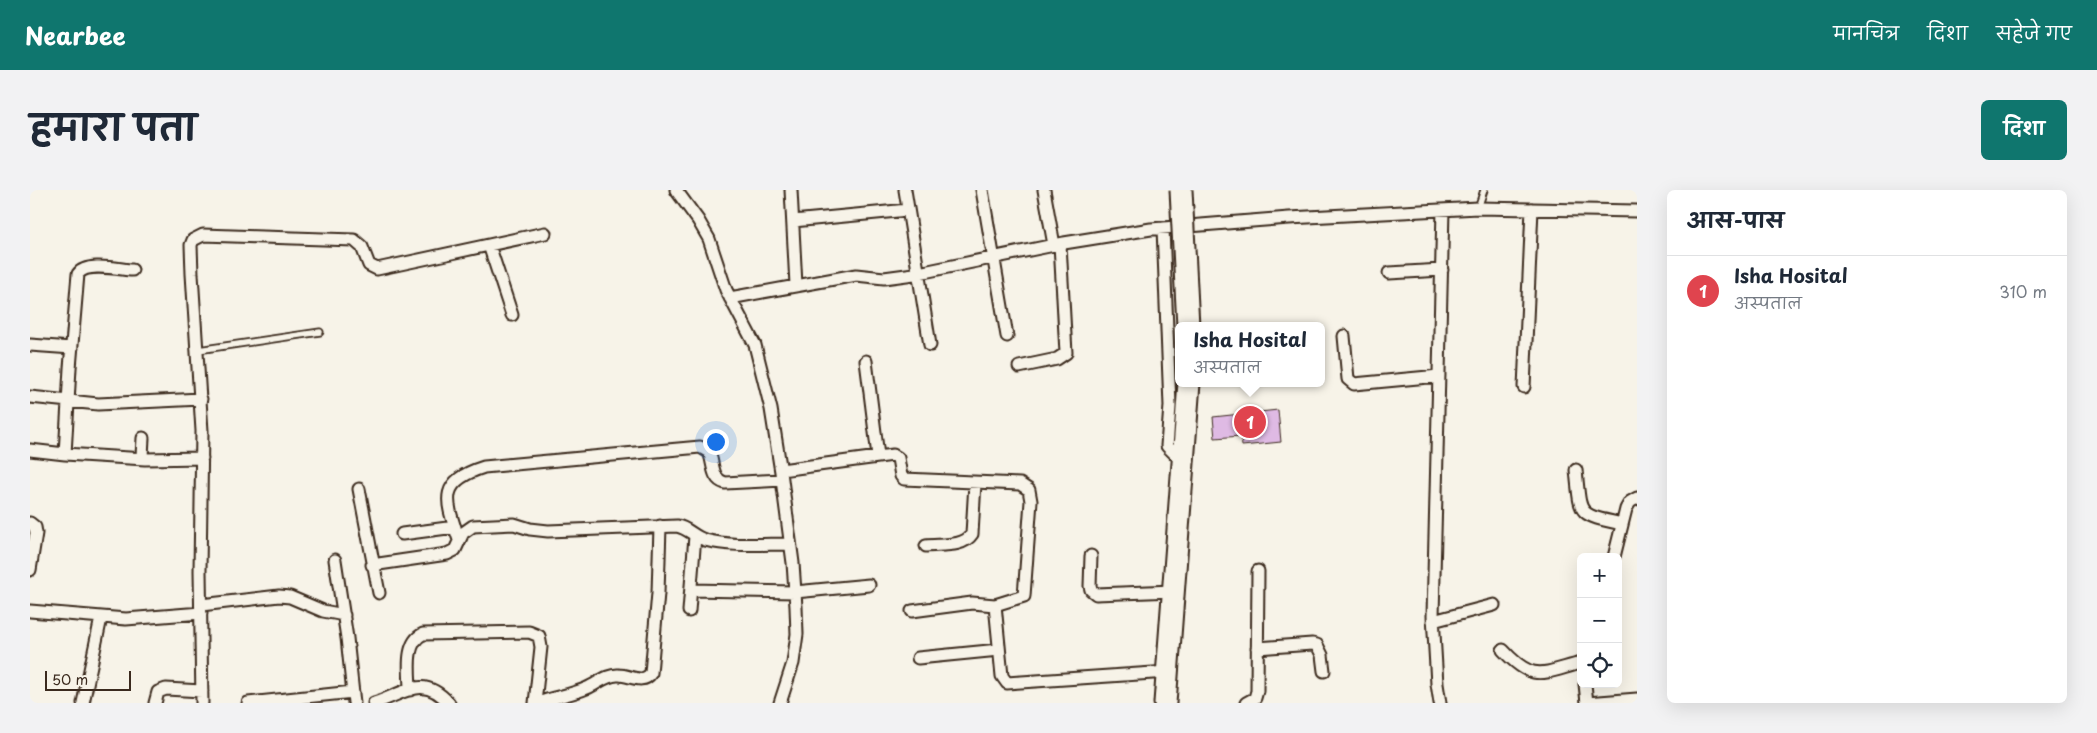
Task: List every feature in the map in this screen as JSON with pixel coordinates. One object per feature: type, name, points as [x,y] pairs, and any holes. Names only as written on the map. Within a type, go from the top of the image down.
[{"type":"highway","points":[[1181,190],[1188,322]]},
{"type":"highway","points":[[1165,703],[1186,438],[1188,387]]},
{"type":"street","points":[[676,190],[698,220],[708,239],[730,298],[755,345],[760,361],[782,475],[795,592],[797,634],[792,663],[780,703]]},
{"type":"street","points":[[790,190],[796,285]]},
{"type":"street","points":[[905,190],[920,273],[930,345]]},
{"type":"street","points":[[982,190],[1006,336]]},
{"type":"street","points":[[1019,367],[1058,359],[1066,353],[1057,245],[1044,190]]},
{"type":"street","points":[[730,298],[856,275],[884,278],[920,273],[1057,245],[1163,228],[1289,218],[1478,208],[1637,211]]},
{"type":"street","points":[[1524,387],[1532,209]]},
{"type":"street","points":[[793,221],[908,210]]},
{"type":"street","points":[[1440,703],[1433,621],[1434,500],[1443,210]]},
{"type":"street","points":[[1163,228],[1170,406],[1167,446],[1184,463]]},
{"type":"street","points":[[155,703],[158,692],[166,689],[202,697],[201,399],[191,244],[197,237],[203,235],[354,240],[362,247],[368,265],[377,269],[545,233]]},
{"type":"street","points":[[490,245],[512,315]]},
{"type":"street","points":[[66,454],[78,274],[81,270],[88,267],[132,270]]},
{"type":"street","points":[[1389,273],[1442,270]]},
{"type":"street","points":[[1344,336],[1348,379],[1354,384],[1439,376]]},
{"type":"street","points":[[30,345],[72,348]]},
{"type":"street","points":[[866,361],[878,456]]},
{"type":"street","points":[[30,396],[98,404],[201,399]]},
{"type":"street","points":[[143,438],[142,456],[145,459]]},
{"type":"street","points":[[459,540],[450,510],[449,496],[453,483],[465,474],[484,467],[700,446],[709,452],[717,479],[725,483],[782,475],[878,456],[896,456],[899,461],[901,476],[904,479],[1020,484],[1029,490],[1031,496],[1026,592],[1021,598],[995,605],[972,603],[912,611]]},
{"type":"street","points":[[30,450],[145,459],[202,458]]},
{"type":"street","points":[[1576,470],[1580,505],[1583,512],[1592,518],[1622,524]]},
{"type":"street","points":[[926,546],[961,543],[969,538],[972,534],[975,483]]},
{"type":"street","points":[[359,489],[378,592]]},
{"type":"street","points":[[1615,553],[1626,509],[1630,502],[1637,498]]},
{"type":"street","points":[[30,523],[35,527],[36,533],[30,570]]},
{"type":"street","points":[[372,565],[448,554],[455,550],[463,533],[472,526],[499,524],[514,524],[530,529],[548,531],[660,526],[685,528],[695,536],[713,542],[790,544]]},
{"type":"street","points":[[410,690],[412,644],[418,636],[423,634],[529,632],[539,636],[541,647],[537,703],[587,688],[620,674],[641,680],[648,677],[651,673],[658,593],[660,526]]},
{"type":"street","points":[[402,534],[455,527]]},
{"type":"street","points":[[689,611],[695,536]]},
{"type":"street","points":[[1091,556],[1090,586],[1091,590],[1096,594],[1174,591]]},
{"type":"street","points":[[250,703],[353,697],[344,615],[335,560]]},
{"type":"street","points":[[1246,703],[1255,698],[1257,691],[1258,572]]},
{"type":"street","points":[[691,590],[795,592],[869,585]]},
{"type":"street","points":[[30,611],[126,619],[290,597],[322,611],[344,615]]},
{"type":"street","points":[[995,605],[1002,676],[1007,683],[1168,672]]},
{"type":"street","points":[[1433,621],[1494,606]]},
{"type":"street","points":[[83,703],[101,618]]},
{"type":"street","points":[[1257,648],[1317,645],[1322,655],[1324,672]]},
{"type":"street","points":[[918,658],[999,650]]},
{"type":"street","points":[[1503,650],[1516,665],[1525,671],[1546,672],[1577,664]]},
{"type":"street","points":[[374,703],[410,690],[428,687],[435,690],[449,703]]},
{"type":"street","points":[[1585,688],[1587,703],[1637,699]]},
{"type":"lane","points":[[1478,208],[1484,190]]},
{"type":"lane","points":[[198,350],[320,332]]},
{"type":"building","points":[[1278,410],[1281,442],[1242,446],[1241,436],[1215,438],[1213,417]]},
{"type":"place","name":"Isha Hosital","points":[[1250,422]]}]
